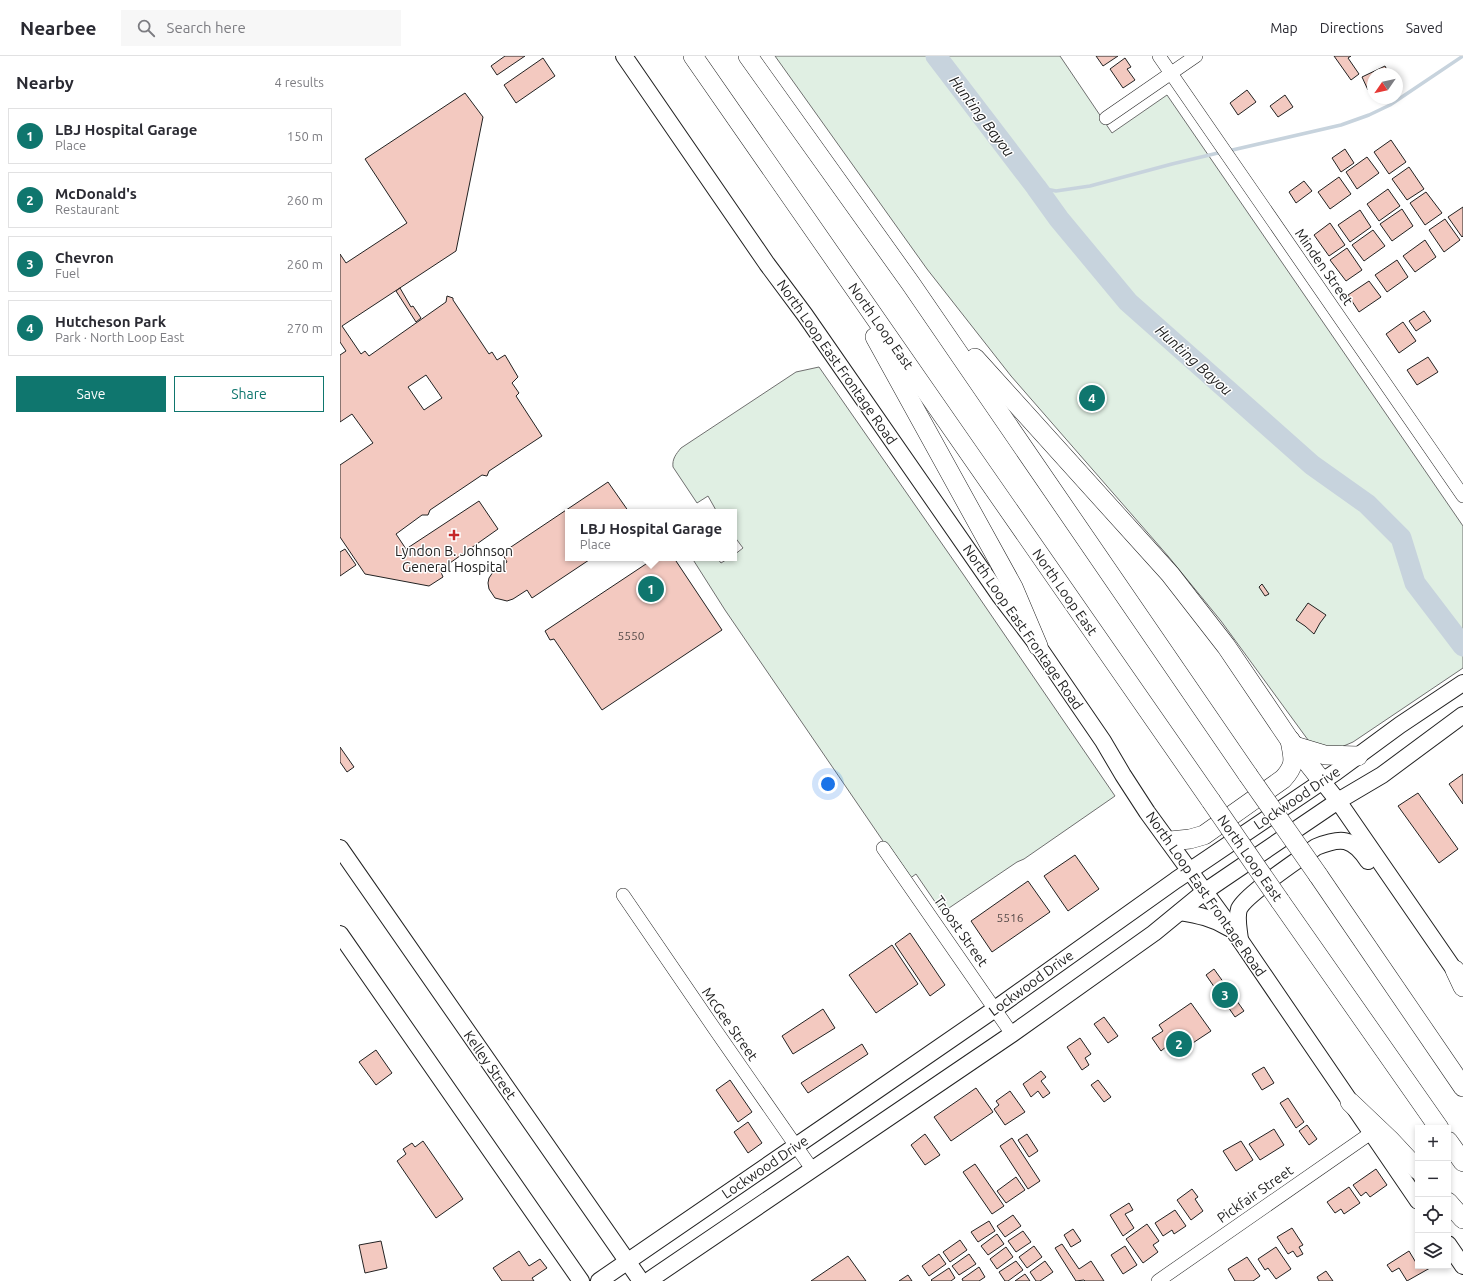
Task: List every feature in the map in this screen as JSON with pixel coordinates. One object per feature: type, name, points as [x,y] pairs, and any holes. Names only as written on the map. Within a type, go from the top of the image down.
[{"type":"highway","name":"North Loop East","points":[[693,56],[1437,1125]]},
{"type":"highway","points":[[748,56],[911,284],[1463,1087]]},
{"type":"highway","points":[[828,250],[1013,587],[1038,646]]},
{"type":"highway","points":[[911,284],[1001,388],[1170,574],[1226,646],[1292,742],[1322,781]]},
{"type":"highway","points":[[1292,742],[1325,755],[1358,756]]},
{"type":"highway","points":[[1170,841],[1196,838],[1204,835],[1283,778],[1292,768],[1294,762],[1292,742]]},
{"type":"highway","points":[[1459,976],[1463,987]]},
{"type":"highway","points":[[1350,1102],[1391,1141],[1415,1167]]},
{"type":"highway","points":[[1451,1144],[1463,1162]]},
{"type":"highway","points":[[1451,1205],[1463,1219]]},
{"type":"main road","name":"North Loop East Frontage Road","points":[[624,56],[767,264],[805,315],[1000,596],[1038,646],[1103,741],[1143,806],[1170,841],[1204,892],[1236,935],[1415,1197]]},
{"type":"main road","name":"Lockwood Drive","points":[[599,1281],[796,1147],[995,1009],[1190,870],[1462,684]]},
{"type":"main road","name":"Lockwood Drive","points":[[648,1281],[1012,1034],[1149,936],[1204,892],[1338,801],[1386,772],[1463,715]]},
{"type":"main road","points":[[1322,781],[1338,801],[1459,976]]},
{"type":"main road","points":[[1236,935],[1237,916],[1247,898],[1316,847],[1327,843],[1344,841],[1354,845],[1362,853],[1383,882],[1400,891]]},
{"type":"main road","name":"Kelley Street","points":[[340,848],[641,1281]]},
{"type":"main road","points":[[1180,912],[1217,920],[1236,935]]},
{"type":"main road","points":[[340,934],[581,1281]]},
{"type":"main road","points":[[1451,1248],[1463,1266]]},
{"type":"street","name":"Minden Street","points":[[1159,56],[1463,496]]},
{"type":"street","points":[[1106,118],[1196,56]]},
{"type":"street","name":"Troost Street","points":[[883,848],[1012,1034]]},
{"type":"street","name":"McGee Street","points":[[623,895],[812,1169]]},
{"type":"street","name":"Pickfair Street","points":[[1158,1281],[1371,1133]]},
{"type":"green space","points":[[775,56],[1060,56],[1112,133],[1167,95],[1463,526],[1463,668],[1353,742],[1332,751],[1311,744],[1221,621],[1168,556],[1011,376],[927,269]]},
{"type":"green space","points":[[819,367],[1115,796],[1024,859],[1017,862],[942,912],[916,874],[909,879],[725,610],[694,561],[719,561],[721,563],[724,561],[737,561],[737,553],[743,548],[737,540],[737,509],[715,509],[708,496],[697,503],[673,467],[673,462],[676,455],[681,448],[796,372]]},
{"type":"building","points":[[505,56],[525,56],[497,75],[491,66]]},
{"type":"building","points":[[1096,56],[1118,56],[1103,66]]},
{"type":"building","points":[[1334,56],[1351,56],[1348,58],[1359,74],[1351,80]]},
{"type":"building","points":[[543,58],[555,76],[516,103],[504,85]]},
{"type":"building","points":[[1125,58],[1131,67],[1127,69],[1135,80],[1123,88],[1110,69]]},
{"type":"building","points":[[1367,75],[1367,88],[1362,77]]},
{"type":"building","points":[[1247,90],[1256,102],[1238,115],[1230,103]]},
{"type":"building","points":[[465,93],[483,117],[456,251],[342,326],[361,354],[365,351],[369,356],[446,302],[447,296],[453,298],[489,354],[492,352],[497,360],[505,355],[518,377],[512,383],[519,393],[516,396],[542,436],[489,471],[487,476],[482,475],[430,510],[428,515],[422,515],[396,534],[406,549],[479,501],[498,529],[440,570],[443,577],[429,586],[365,574],[340,537],[340,465],[373,443],[352,414],[340,422],[340,355],[346,351],[340,342],[340,254],[346,263],[407,223],[365,159]],"holes":[[[426,375],[442,398],[424,410],[408,387]]]},
{"type":"building","points":[[1285,95],[1293,107],[1278,117],[1270,106]]},
{"type":"building","points":[[1391,140],[1406,162],[1389,174],[1374,152]]},
{"type":"building","points":[[1345,149],[1354,163],[1341,172],[1332,158]]},
{"type":"building","points":[[1367,157],[1379,173],[1357,189],[1346,172]]},
{"type":"building","points":[[1409,167],[1424,189],[1407,200],[1392,179]]},
{"type":"building","points":[[1339,177],[1351,194],[1330,209],[1318,192]]},
{"type":"building","points":[[1304,181],[1312,191],[1296,203],[1289,192]]},
{"type":"building","points":[[1388,189],[1400,206],[1379,221],[1367,204]]},
{"type":"building","points":[[1426,192],[1442,213],[1425,225],[1410,203]]},
{"type":"building","points":[[1463,207],[1463,236],[1462,237],[1448,217]]},
{"type":"building","points":[[1402,209],[1413,226],[1392,241],[1380,224]]},
{"type":"building","points":[[1360,210],[1371,227],[1350,242],[1338,225]]},
{"type":"building","points":[[1445,219],[1460,240],[1444,252],[1429,230]]},
{"type":"building","points":[[1330,223],[1345,245],[1329,256],[1314,235]]},
{"type":"building","points":[[1373,230],[1385,246],[1364,261],[1352,245]]},
{"type":"building","points":[[1425,240],[1436,257],[1415,272],[1403,256]]},
{"type":"building","points":[[1347,248],[1362,270],[1346,281],[1330,260]]},
{"type":"building","points":[[1397,260],[1408,277],[1387,292],[1375,275]]},
{"type":"building","points":[[1369,281],[1381,297],[1359,312],[1348,295]]},
{"type":"building","points":[[400,288],[411,307],[413,306],[421,318],[416,322],[396,291]]},
{"type":"building","points":[[1424,311],[1431,321],[1416,331],[1409,321]]},
{"type":"building","points":[[1403,322],[1416,341],[1399,353],[1386,334]]},
{"type":"building","points":[[1428,357],[1438,372],[1417,385],[1407,370]]},
{"type":"building","points":[[608,482],[627,509],[568,509]]},
{"type":"building","points":[[565,511],[565,561],[588,561],[532,598],[527,590],[507,601],[495,598],[489,589],[488,583],[493,572],[507,562],[502,553]]},
{"type":"building","points":[[345,549],[356,565],[340,576],[340,552]]},
{"type":"building","points":[[650,561],[676,561],[722,630],[602,710],[554,639],[550,640],[545,631]]},
{"type":"building","points":[[1262,584],[1269,594],[1265,596],[1259,587]]},
{"type":"building","points":[[1308,603],[1326,615],[1314,634],[1296,620]]},
{"type":"building","points":[[340,747],[354,767],[347,772],[340,762]]},
{"type":"building","points":[[1463,774],[1463,804],[1449,784]]},
{"type":"building","points":[[1418,793],[1458,849],[1439,863],[1398,806]]},
{"type":"building","points":[[1075,855],[1099,889],[1068,911],[1044,876]]},
{"type":"building","points":[[1028,881],[1050,912],[992,952],[971,921]]},
{"type":"building","points":[[910,933],[945,985],[930,996],[895,944]]},
{"type":"building","points":[[892,945],[918,984],[876,1013],[849,975]]},
{"type":"building","points":[[1214,969],[1244,1011],[1235,1017],[1206,975]]},
{"type":"building","points":[[1191,1003],[1211,1031],[1173,1056],[1167,1046],[1161,1051],[1152,1038],[1163,1031],[1159,1025]]},
{"type":"building","points":[[823,1009],[835,1028],[793,1054],[782,1036]]},
{"type":"building","points":[[1104,1017],[1118,1036],[1108,1043],[1094,1024]]},
{"type":"building","points":[[1080,1038],[1091,1054],[1085,1058],[1089,1065],[1082,1070],[1067,1047]]},
{"type":"building","points":[[862,1044],[868,1054],[808,1093],[801,1083]]},
{"type":"building","points":[[376,1050],[392,1073],[376,1085],[359,1062]]},
{"type":"building","points":[[1264,1067],[1274,1083],[1262,1090],[1252,1074]]},
{"type":"building","points":[[1041,1071],[1046,1077],[1041,1081],[1050,1093],[1043,1098],[1038,1091],[1031,1097],[1023,1084]]},
{"type":"building","points":[[730,1080],[752,1112],[738,1122],[716,1090]]},
{"type":"building","points":[[1098,1080],[1111,1097],[1104,1102],[1091,1085]]},
{"type":"building","points":[[976,1088],[993,1112],[951,1141],[934,1117]]},
{"type":"building","points":[[1010,1091],[1025,1112],[1005,1125],[994,1109],[999,1105],[996,1101]]},
{"type":"building","points":[[1288,1098],[1304,1122],[1296,1128],[1280,1103]]},
{"type":"building","points":[[748,1122],[762,1143],[748,1153],[734,1132]]},
{"type":"building","points":[[1307,1125],[1317,1139],[1309,1145],[1299,1131]]},
{"type":"building","points":[[1274,1129],[1284,1145],[1260,1160],[1249,1144]]},
{"type":"building","points":[[925,1134],[940,1155],[925,1165],[911,1145]]},
{"type":"building","points":[[1027,1134],[1038,1151],[1029,1157],[1018,1140]]},
{"type":"building","points":[[1012,1138],[1040,1181],[1028,1189],[1000,1146]]},
{"type":"building","points":[[423,1141],[463,1199],[436,1218],[397,1161],[406,1154],[403,1149],[412,1143],[415,1147]]},
{"type":"building","points":[[1241,1141],[1253,1160],[1236,1171],[1223,1151]]},
{"type":"building","points":[[975,1164],[1004,1206],[992,1214],[963,1172]]},
{"type":"building","points":[[1376,1169],[1387,1185],[1370,1197],[1366,1192],[1361,1196],[1353,1185]]},
{"type":"building","points":[[1016,1177],[1025,1190],[1006,1203],[997,1191]]},
{"type":"building","points":[[1349,1187],[1360,1203],[1344,1214],[1341,1209],[1335,1213],[1327,1202]]},
{"type":"building","points":[[1192,1189],[1198,1197],[1195,1199],[1203,1211],[1191,1220],[1177,1200]]},
{"type":"building","points":[[1129,1203],[1133,1210],[1125,1214],[1134,1228],[1123,1236],[1110,1215]]},
{"type":"building","points":[[1175,1210],[1186,1226],[1174,1234],[1172,1230],[1163,1236],[1155,1223]]},
{"type":"building","points":[[1013,1215],[1021,1226],[1005,1237],[997,1226]]},
{"type":"building","points":[[989,1221],[995,1231],[978,1242],[971,1232]]},
{"type":"building","points":[[1147,1224],[1159,1241],[1153,1245],[1158,1252],[1143,1263],[1126,1239]]},
{"type":"building","points":[[1292,1228],[1303,1245],[1299,1247],[1303,1254],[1297,1257],[1293,1251],[1288,1254],[1277,1237]]},
{"type":"building","points":[[1073,1229],[1081,1241],[1071,1247],[1064,1235]]},
{"type":"building","points":[[1023,1231],[1031,1242],[1016,1252],[1008,1241]]},
{"type":"building","points":[[997,1234],[1004,1244],[988,1255],[981,1246]]},
{"type":"building","points":[[960,1240],[967,1250],[950,1262],[943,1252]]},
{"type":"building","points":[[381,1241],[387,1268],[365,1273],[359,1245]]},
{"type":"building","points":[[1062,1244],[1079,1269],[1091,1261],[1104,1281],[1076,1281],[1055,1248]]},
{"type":"building","points":[[1034,1246],[1042,1257],[1027,1268],[1019,1257]]},
{"type":"building","points":[[1125,1246],[1137,1265],[1123,1274],[1111,1255]]},
{"type":"building","points":[[1006,1247],[1013,1257],[997,1269],[990,1259]]},
{"type":"building","points":[[1276,1247],[1291,1269],[1276,1279],[1268,1268],[1265,1270],[1258,1259]]},
{"type":"building","points":[[519,1251],[529,1266],[540,1259],[547,1268],[532,1278],[534,1281],[502,1281],[493,1268]]},
{"type":"building","points":[[1409,1251],[1415,1261],[1415,1269],[1428,1269],[1407,1281],[1399,1268],[1392,1272],[1387,1265]]},
{"type":"building","points":[[939,1254],[946,1264],[929,1276],[922,1266]]},
{"type":"building","points":[[969,1254],[976,1264],[959,1275],[952,1266]]},
{"type":"building","points":[[848,1256],[866,1281],[811,1281]]},
{"type":"building","points":[[1247,1257],[1260,1276],[1253,1281],[1235,1281],[1228,1269]]},
{"type":"building","points":[[1016,1261],[1023,1270],[1008,1281],[1005,1281],[999,1272]]},
{"type":"building","points":[[1045,1261],[1053,1272],[1040,1281],[1036,1281],[1030,1272]]},
{"type":"building","points":[[979,1267],[985,1277],[979,1281],[963,1281],[962,1279]]},
{"type":"building","points":[[949,1268],[955,1278],[951,1281],[931,1280]]},
{"type":"building","points":[[1326,1271],[1333,1281],[1319,1281],[1317,1277]]},
{"type":"building","points":[[1025,1274],[1030,1281],[1015,1281]]},
{"type":"building","points":[[908,1275],[912,1281],[899,1281]]},
{"type":"waterway","name":"Hunting Bayou","points":[[936,56],[1059,219],[1128,302],[1312,465],[1367,504],[1401,538],[1415,583],[1463,646]]},
{"type":"waterway","points":[[1228,151],[1341,125],[1369,115],[1390,105],[1463,56]]},
{"type":"waterway","points":[[1036,187],[1056,191],[1090,186],[1222,152]]},
{"type":"place","name":"Hutcheson Park","points":[[1092,398]]},
{"type":"place","name":"Lyndon B. Johnson General Hospital","points":[[454,535]]},
{"type":"place","name":"LBJ Hospital Garage","points":[[651,589]]},
{"type":"place","name":"Chevron","points":[[1225,995]]},
{"type":"place","name":"McDonald's","points":[[1179,1044]]}]
